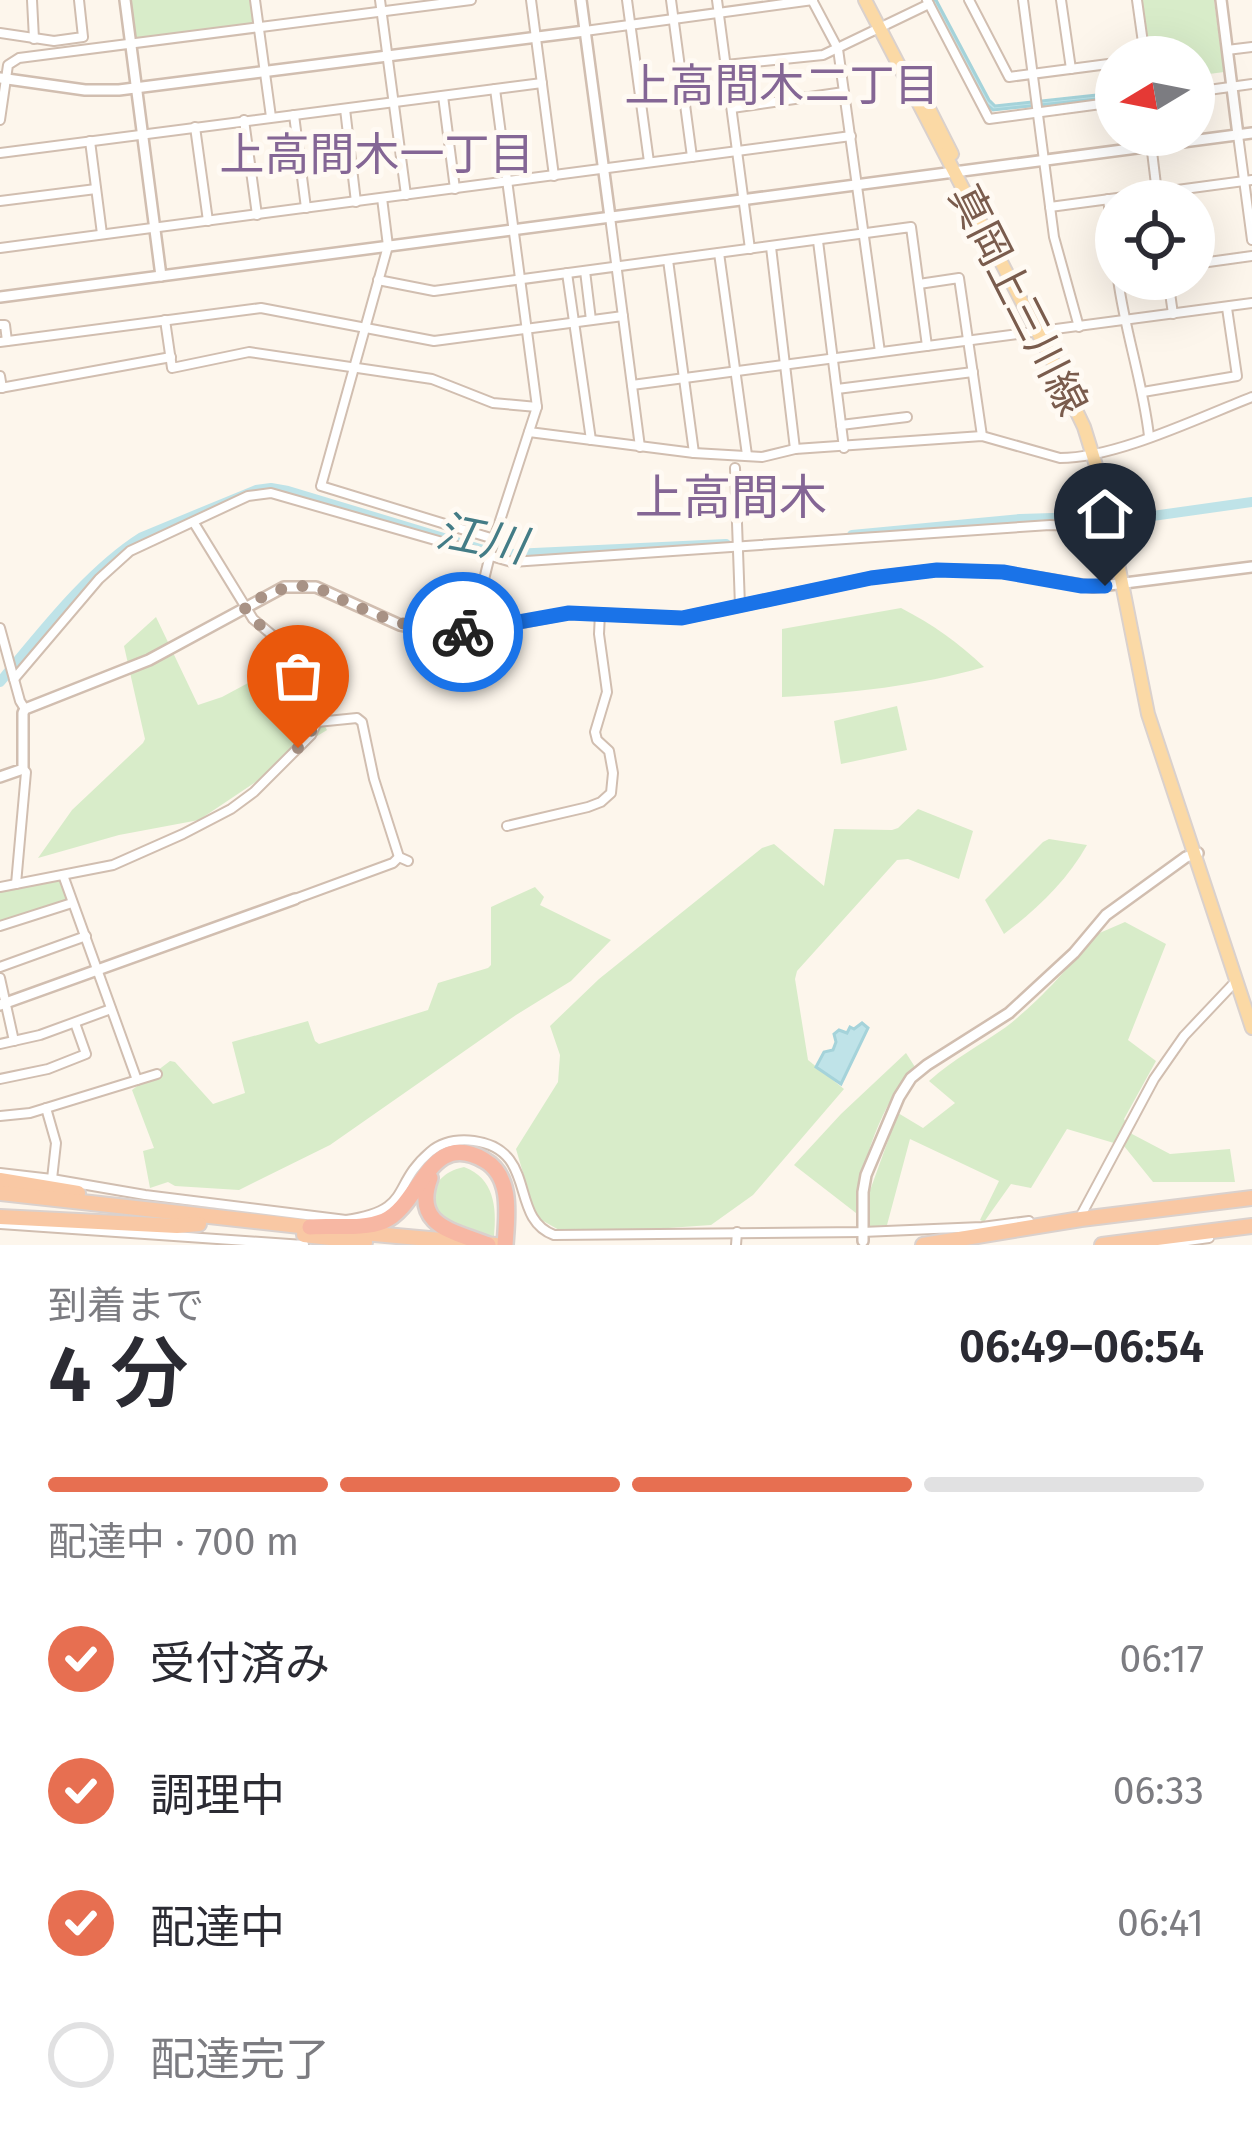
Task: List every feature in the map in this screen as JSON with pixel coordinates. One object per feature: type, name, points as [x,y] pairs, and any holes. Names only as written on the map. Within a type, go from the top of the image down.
[{"type":"highway","points":[[310,1227],[385,1220],[406,1204],[433,1164],[459,1153],[478,1156],[499,1174],[506,1201],[499,1240]]},
{"type":"highway","points":[[460,1160],[489,1171],[499,1191],[499,1240],[454,1234],[434,1220],[425,1194],[436,1170],[460,1160]]},
{"type":"highway","points":[[0,1176],[215,1211],[240,1220]]},
{"type":"highway","points":[[0,1198],[499,1240]]},
{"type":"highway","points":[[0,1198],[201,1235],[394,1245]]},
{"type":"highway","points":[[923,1245],[1252,1198]]},
{"type":"highway","points":[[0,1221],[177,1226],[201,1235]]},
{"type":"highway","points":[[1102,1245],[1252,1228]]},
{"type":"main road","name":"真岡上三川線","points":[[869,0],[1081,402],[1114,504],[1125,585]]},
{"type":"main road","name":"真岡上三川線","points":[[1097,455],[1155,712],[1252,1028]]},
{"type":"main road","name":"真岡上三川線","points":[[1196,853],[1252,1004]]},
{"type":"street","points":[[32,0],[34,39]]},
{"type":"street","points":[[0,33],[54,41],[83,37],[79,0]]},
{"type":"street","points":[[125,0],[161,276]]},
{"type":"street","points":[[255,0],[271,117]]},
{"type":"street","points":[[380,0],[406,195]]},
{"type":"street","points":[[0,120],[3,79],[8,65],[19,58],[471,0]]},
{"type":"street","points":[[531,0],[554,176]]},
{"type":"street","points":[[581,0],[640,447]]},
{"type":"street","points":[[627,0],[649,162]]},
{"type":"street","points":[[671,0],[692,157]]},
{"type":"street","points":[[717,0],[750,249]]},
{"type":"street","points":[[3,79],[85,90],[137,88],[813,0],[838,49],[880,352]]},
{"type":"street","points":[[969,0],[1009,77],[1095,66]]},
{"type":"street","points":[[1023,0],[1054,238],[1079,327]]},
{"type":"street","points":[[1061,0],[1070,69]]},
{"type":"street","points":[[1137,0],[1142,36]]},
{"type":"street","points":[[1221,0],[1252,240]]},
{"type":"street","points":[[726,65],[823,55],[928,2],[989,119],[1095,105]]},
{"type":"street","points":[[1227,50],[1252,47]]},
{"type":"street","points":[[0,153],[542,82]]},
{"type":"street","points":[[1215,89],[1252,84]]},
{"type":"street","points":[[471,632],[494,539],[537,407],[495,89]]},
{"type":"street","points":[[732,108],[844,92]]},
{"type":"street","points":[[443,96],[455,189]]},
{"type":"street","points":[[344,109],[356,202]]},
{"type":"street","points":[[294,114],[306,208]]},
{"type":"street","points":[[244,120],[257,214]]},
{"type":"street","points":[[195,127],[208,221]]},
{"type":"street","points":[[1215,137],[1252,134]]},
{"type":"street","points":[[0,248],[851,136]]},
{"type":"street","points":[[90,141],[102,235]]},
{"type":"street","points":[[0,296],[1095,151]]},
{"type":"street","points":[[1215,187],[1248,181]]},
{"type":"street","points":[[0,201],[96,189]]},
{"type":"street","points":[[382,198],[388,246],[321,486],[494,539]]},
{"type":"street","points":[[1050,207],[1095,201]]},
{"type":"street","points":[[378,280],[434,291],[911,227],[927,346]]},
{"type":"street","points":[[818,240],[844,448]]},
{"type":"street","points":[[771,247],[796,449]]},
{"type":"street","points":[[719,253],[747,455]]},
{"type":"street","points":[[1215,261],[1252,256]]},
{"type":"street","points":[[668,260],[694,453]]},
{"type":"street","points":[[585,271],[591,320]]},
{"type":"street","points":[[567,273],[591,440]]},
{"type":"street","points":[[919,284],[959,278],[982,436]]},
{"type":"street","points":[[1121,300],[1149,436]]},
{"type":"street","points":[[1171,300],[1173,314]]},
{"type":"street","points":[[632,386],[1252,303]]},
{"type":"street","points":[[0,326],[5,325],[4,342],[262,308],[434,341],[623,316]]},
{"type":"street","points":[[1143,392],[1237,376],[1227,308]]},
{"type":"street","points":[[165,320],[172,368],[249,352],[432,379],[493,403],[537,407]]},
{"type":"street","points":[[0,376],[1,388],[171,357]]},
{"type":"street","points":[[837,389],[974,372]]},
{"type":"street","points":[[529,432],[762,457],[796,449],[982,436],[1060,458],[1097,455],[1252,398]]},
{"type":"street","points":[[841,424],[907,417]]},
{"type":"street","points":[[735,468],[740,606]]},
{"type":"street","points":[[14,679],[99,579],[130,550],[248,496],[271,493],[512,562],[1050,525],[1111,528]]},
{"type":"street","points":[[0,886],[113,865],[232,809],[310,735],[316,722],[316,699],[307,664],[253,619],[194,523]]},
{"type":"street","points":[[16,884],[26,789],[25,709],[149,660],[271,592],[316,587],[400,625],[432,632],[471,632],[548,616],[600,613],[682,618],[871,578],[937,570],[1003,572],[1082,586],[1125,585],[1252,567]]},
{"type":"street","points":[[507,826],[588,807],[611,794],[609,751],[595,732],[607,692],[598,634],[600,613]]},
{"type":"street","points":[[0,628],[25,709]]},
{"type":"street","points":[[3,1005],[404,859],[374,779],[362,722],[357,718],[316,722]]},
{"type":"street","points":[[0,777],[23,769]]},
{"type":"street","points":[[863,1236],[866,1175],[898,1097],[911,1078],[990,1027],[1074,953],[1106,915],[1196,853]]},
{"type":"street","points":[[63,875],[137,1080]]},
{"type":"street","points":[[0,926],[72,903]]},
{"type":"street","points":[[0,967],[86,936]]},
{"type":"street","points":[[0,978],[14,1041]]},
{"type":"street","points":[[0,1176],[346,1220],[388,1208],[418,1163],[435,1147],[461,1139],[483,1142],[514,1164],[530,1215],[543,1231],[554,1235],[863,1236],[1061,1217],[1081,1220],[1154,1079],[1184,1036],[1236,981]]},
{"type":"street","points":[[0,1044],[111,1009]]},
{"type":"street","points":[[0,1079],[48,1069],[86,1054],[75,1023]]},
{"type":"street","points":[[0,1116],[46,1108],[157,1074]]},
{"type":"street","points":[[46,1108],[56,1143],[52,1179]]},
{"type":"street","points":[[1160,1245],[1252,1228]]},
{"type":"street","points":[[736,1232],[736,1245]]},
{"type":"street","points":[[201,1235],[304,1245]]},
{"type":"green space","points":[[130,0],[251,0],[254,22],[138,40]]},
{"type":"green space","points":[[1139,0],[1214,0],[1224,72],[1215,73],[1215,36],[1144,36]]},
{"type":"green space","points":[[901,608],[945,634],[984,667],[884,688],[782,697],[782,629]]},
{"type":"green space","points":[[156,617],[198,705],[285,663],[327,730],[199,820],[119,835],[38,858],[72,810],[145,739],[124,646]]},
{"type":"green space","points":[[897,706],[907,750],[841,764],[834,721]]},
{"type":"green space","points":[[918,809],[973,831],[959,879],[908,859],[897,860],[797,971],[808,1060],[844,1089],[753,1195],[711,1225],[568,1235],[536,1217],[516,1149],[558,1082],[560,1055],[550,1026],[599,979],[762,848],[774,844],[824,886],[834,829],[892,830]]},
{"type":"green space","points":[[1049,839],[1087,845],[1050,894],[1004,934],[985,900]]},
{"type":"green space","points":[[63,875],[72,903],[0,926],[0,887]]},
{"type":"green space","points":[[535,887],[544,897],[540,905],[611,940],[571,981],[330,1145],[239,1190],[168,1182],[150,1188],[143,1151],[154,1148],[132,1090],[170,1061],[213,1104],[245,1093],[232,1042],[308,1021],[319,1044],[428,1010],[438,983],[491,965],[491,907]]},
{"type":"green space","points":[[1125,922],[1166,944],[1128,1040],[1156,1061],[1124,1119],[1132,1134],[1170,1154],[1230,1149],[1235,1182],[1153,1182],[1124,1146],[1067,1129],[1031,1188],[1011,1184],[984,1222],[980,1220],[999,1181],[910,1139],[887,1225],[870,1227],[868,1196],[898,1113],[923,1128],[955,1103],[929,1081],[1028,1009],[1088,938]]},
{"type":"green space","points":[[906,1053],[915,1067],[893,1097],[875,1135],[856,1213],[794,1165]]},
{"type":"green space","points":[[464,1167],[482,1178],[491,1195],[494,1236],[451,1225],[436,1207],[435,1188],[441,1179]]},
{"type":"water","points":[[931,0],[936,0],[995,106],[1095,95],[1095,99],[993,110]]},
{"type":"water","points":[[862,1023],[868,1028],[841,1084],[816,1067],[824,1052],[833,1050],[834,1034],[839,1030],[847,1033]]},
{"type":"waterway","name":"江川","points":[[0,682],[66,604],[122,551],[142,537],[256,490],[288,491],[490,552],[726,544]]},
{"type":"waterway","name":"江川","points":[[852,535],[1020,519],[1124,520],[1252,502]]},
{"type":"way so far","points":[[298,748],[316,722],[307,664],[244,607],[284,587],[302,585],[400,625],[463,632]]},
{"type":"district","name":"上高間木二丁目","points":[[782,86]]},
{"type":"district","name":"上高間木一丁目","points":[[377,155]]},
{"type":"district","name":"上高間木","points":[[731,498]]},
{"type":"route","points":[[463,632],[569,613],[682,618],[871,578],[937,570],[1003,572],[1105,586]]}]
